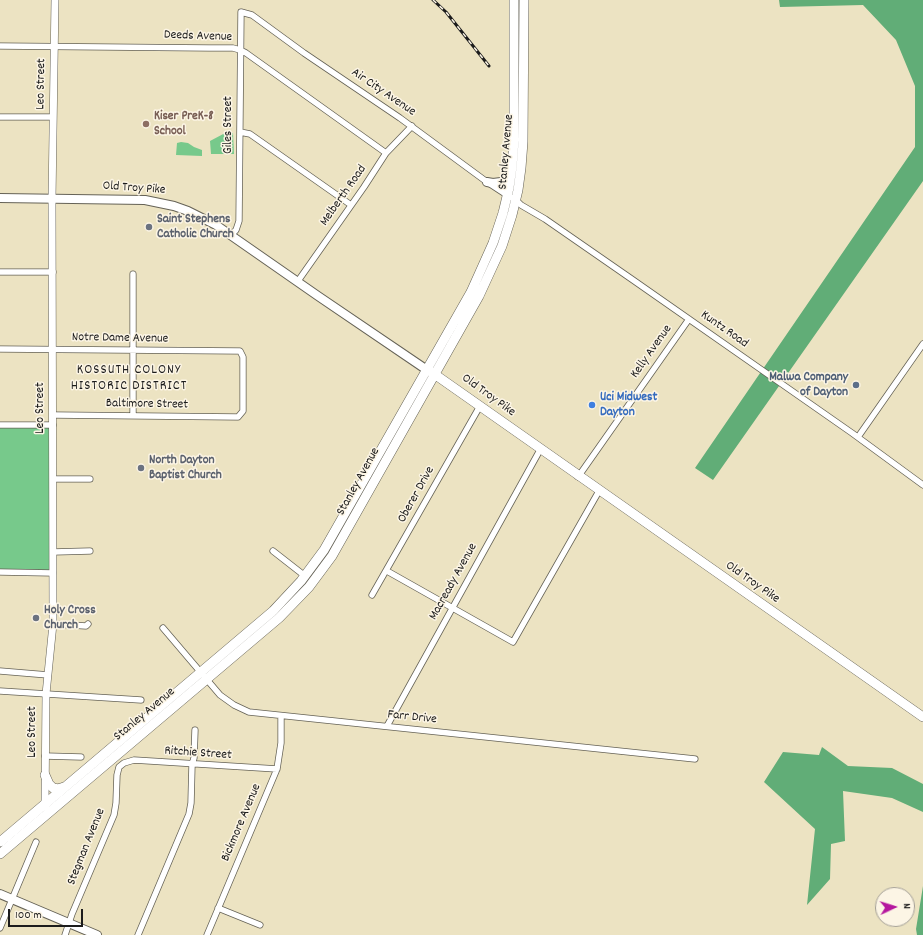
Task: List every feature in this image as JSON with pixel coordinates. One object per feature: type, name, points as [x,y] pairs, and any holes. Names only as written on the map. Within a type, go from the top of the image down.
[{"type":"main road","name":"Stanley Avenue","points":[[0,854],[203,676],[272,611],[305,576],[324,550],[431,372],[479,296],[502,246],[512,215],[511,197],[514,141],[514,0]]},
{"type":"main road","name":"Stanley Avenue","points":[[511,197],[519,183],[523,142],[524,0]]},
{"type":"main road","points":[[487,182],[502,182],[506,179],[512,167]]},
{"type":"main road","name":"Old Troy Pike","points":[[0,198],[145,200],[174,206],[202,217],[231,235],[431,372],[578,477],[923,717]]},
{"type":"main road","name":"Stanley Avenue","points":[[0,842],[64,787],[203,676],[279,618],[309,587],[327,562],[350,525],[431,372]]},
{"type":"main road","points":[[45,776],[53,788],[58,789],[64,787]]},
{"type":"main road","points":[[0,894],[97,935]]},
{"type":"street","name":"Leo Street","points":[[45,816],[46,694],[53,624],[52,199],[55,0]]},
{"type":"street","name":"Air City Avenue","points":[[240,12],[252,15],[310,57],[412,126],[487,182],[511,197]]},
{"type":"street","name":"Giles Street","points":[[231,235],[236,230],[239,221],[240,12]]},
{"type":"street","name":"Deeds Avenue","points":[[0,46],[233,48],[246,53],[386,153]]},
{"type":"street","points":[[0,117],[54,117]]},
{"type":"street","name":"Melberth Road","points":[[298,282],[386,153],[412,126]]},
{"type":"street","points":[[240,132],[250,134],[351,205]]},
{"type":"street","name":"Kuntz Road","points":[[511,197],[521,205],[545,219],[858,437],[923,485]]},
{"type":"street","points":[[0,272],[52,272]]},
{"type":"street","points":[[133,274],[133,416]]},
{"type":"street","name":"Kelly Avenue","points":[[578,477],[688,319]]},
{"type":"street","points":[[858,437],[923,344]]},
{"type":"street","name":"Notre Dame Avenue","points":[[0,349],[240,351],[244,357],[243,411],[240,416]]},
{"type":"street","name":"Oberer Drive","points":[[372,595],[480,406]]},
{"type":"street","name":"Baltimore Street","points":[[53,415],[240,416]]},
{"type":"street","points":[[0,425],[53,425]]},
{"type":"street","name":"Macready Avenue","points":[[387,726],[540,450]]},
{"type":"street","points":[[53,479],[90,479]]},
{"type":"street","points":[[387,571],[513,642],[598,491]]},
{"type":"street","points":[[53,552],[90,551]]},
{"type":"street","points":[[273,551],[305,576]]},
{"type":"street","points":[[0,572],[53,573]]},
{"type":"street","points":[[53,624],[86,626],[88,624]]},
{"type":"street","name":"Farr Drive","points":[[163,628],[220,695],[234,705],[249,712],[695,759]]},
{"type":"street","points":[[0,671],[48,675]]},
{"type":"street","points":[[0,691],[141,700]]},
{"type":"street","name":"Bickmore Avenue","points":[[207,935],[277,769],[281,743],[281,716]]},
{"type":"street","points":[[138,935],[189,814],[191,804],[195,730]]},
{"type":"street","points":[[45,756],[81,757]]},
{"type":"street","name":"Ritchie Street","points":[[120,766],[127,761],[134,760],[192,765],[277,769]]},
{"type":"street","name":"Stegman Avenue","points":[[65,935],[72,914],[114,815],[117,775],[120,766]]},
{"type":"street","points":[[0,928],[36,842]]},
{"type":"street","points":[[218,908],[260,925]]},
{"type":"green space","points":[[779,0],[923,0],[923,181],[713,480],[695,468],[915,147],[915,86],[896,40],[863,5],[780,7]]},
{"type":"green space","points":[[227,132],[233,133],[234,154],[211,154],[210,141]]},
{"type":"green space","points":[[177,143],[188,143],[202,150],[202,156],[176,155]]},
{"type":"green space","points":[[0,425],[53,425],[53,573],[0,572]]},
{"type":"green space","points":[[822,747],[848,766],[892,768],[923,784],[923,812],[892,798],[843,791],[845,841],[831,844],[830,879],[807,905],[815,829],[764,782],[783,752],[819,755]]},
{"type":"green space","points":[[923,886],[923,935],[917,935],[916,929]]},
{"type":"railway","points":[[433,0],[446,12],[489,66]]},
{"type":"place","name":"Kiser PreK-8 School","points":[[146,124]]},
{"type":"place","name":"Saint Stephens Catholic Church","points":[[149,227]]},
{"type":"place","name":"Malwa Company of Dayton","points":[[856,385]]},
{"type":"place","name":"Uci Midwest Dayton","points":[[592,405]]},
{"type":"place","name":"North Dayton Baptist Church","points":[[141,468]]},
{"type":"place","name":"Holy Cross Church","points":[[36,618]]},
{"type":"district","name":"KOSSUTH COLONY HISTORIC DISTRICT","points":[[129,380]]}]
